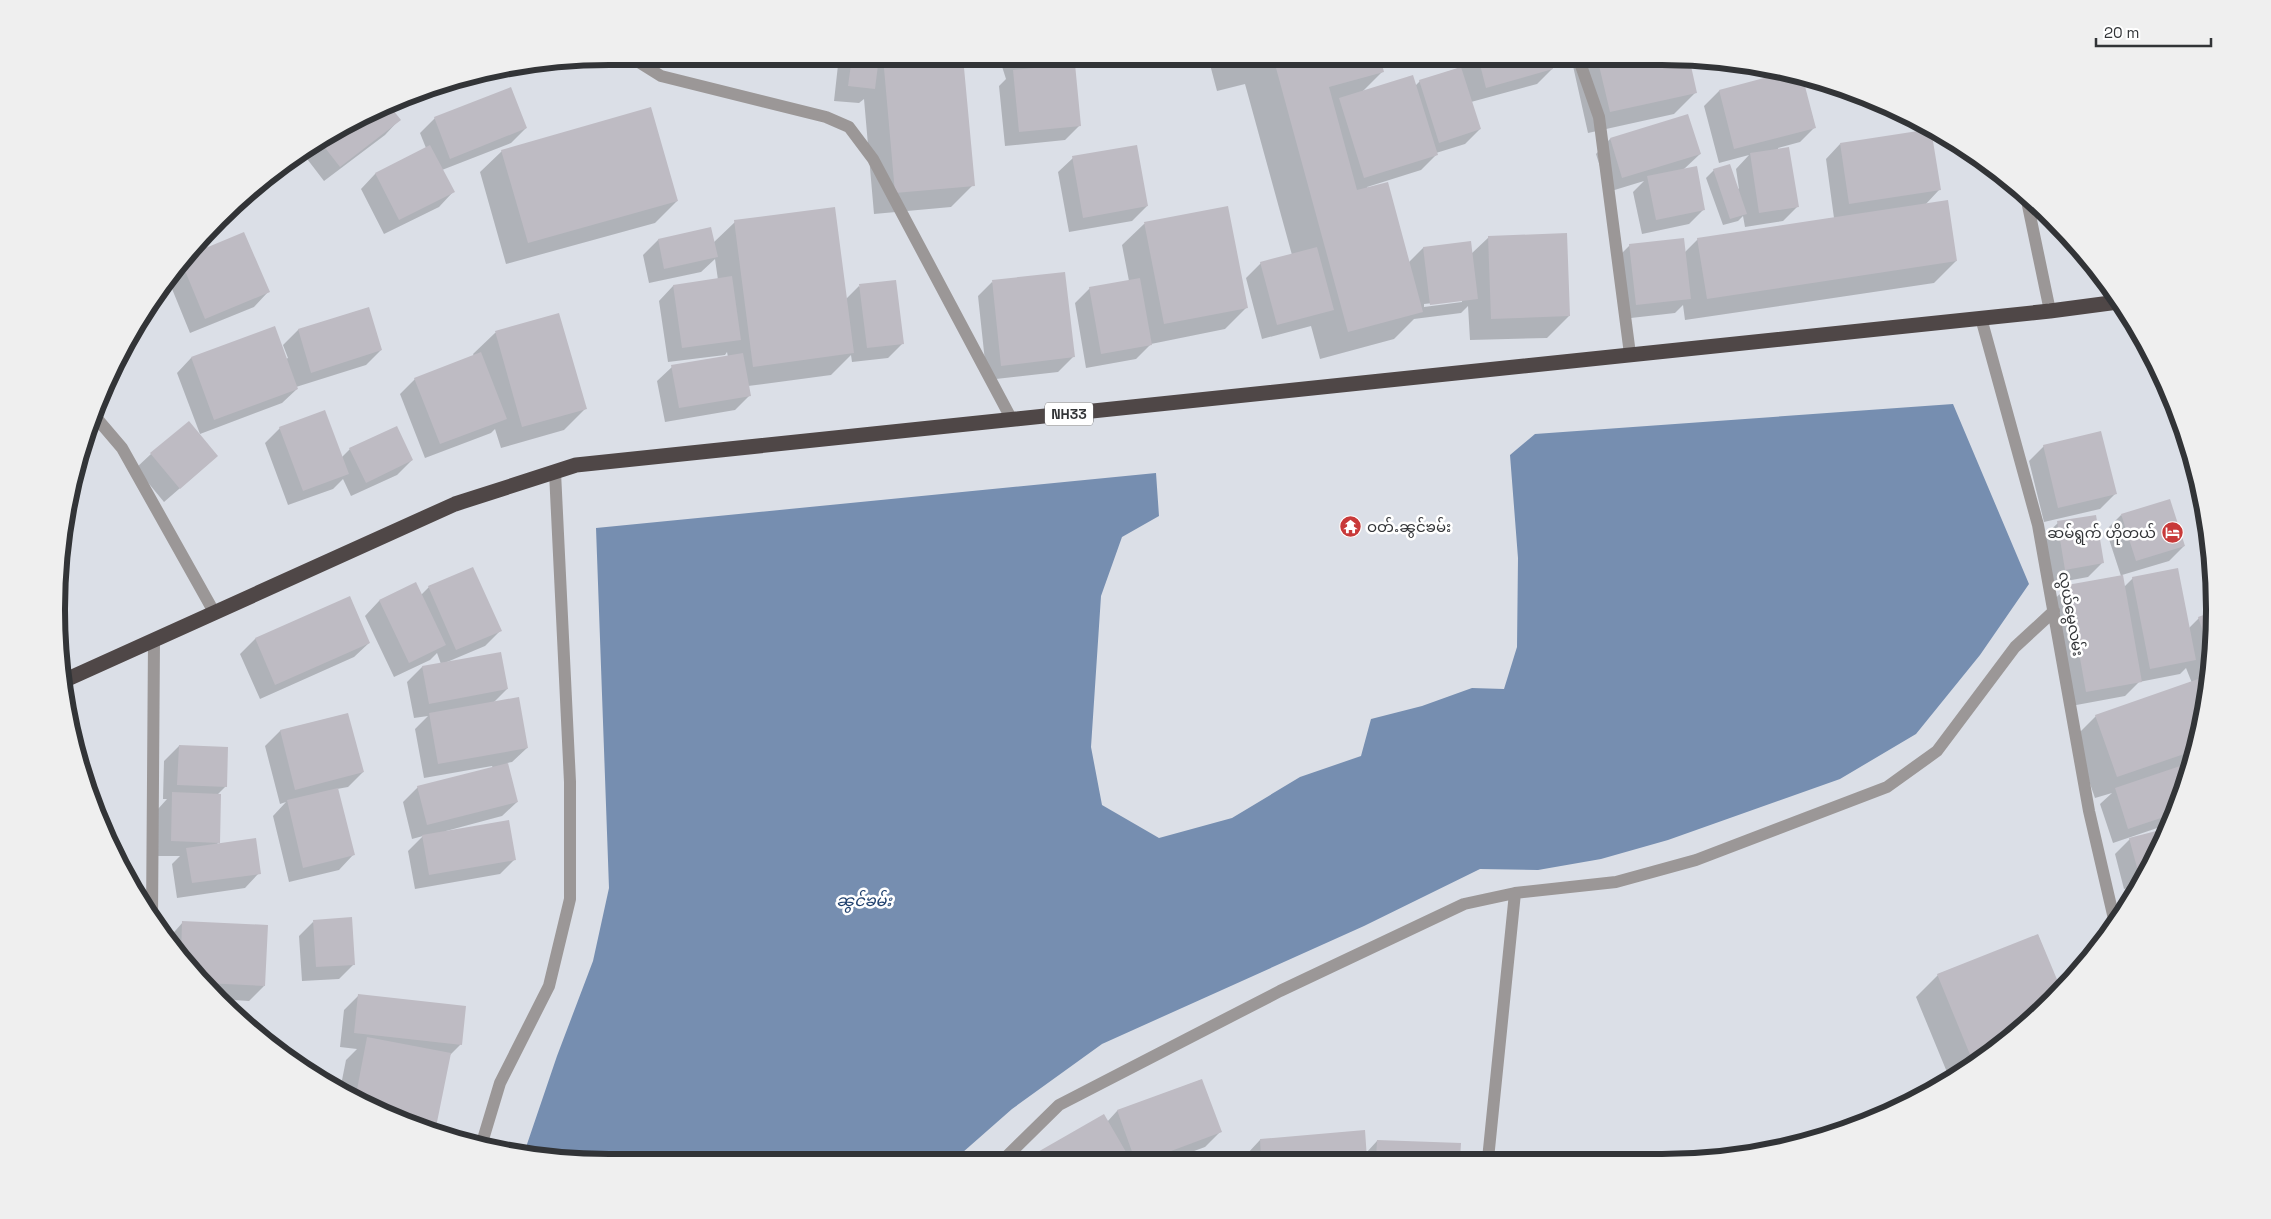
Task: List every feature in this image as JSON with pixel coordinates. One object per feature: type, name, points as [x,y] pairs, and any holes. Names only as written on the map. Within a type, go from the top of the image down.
[{"type":"highway","name":"NH33","points":[[70,678],[455,504],[576,466],[2111,303]]},
{"type":"street","points":[[643,65],[661,76],[826,117],[850,127],[873,159],[1012,420]]},
{"type":"street","points":[[1581,65],[1599,117],[1630,354]]},
{"type":"street","points":[[2028,207],[2050,310]]},
{"type":"street","name":"လွယ်မွေလမ်း","points":[[1981,318],[2038,524],[2088,811],[2113,914]]},
{"type":"street","points":[[99,421],[122,448],[214,612]]},
{"type":"street","points":[[483,1139],[500,1083],[549,986],[570,899],[570,782],[555,472]]},
{"type":"street","points":[[1010,1154],[1059,1105],[1280,991],[1464,904],[1515,893],[1616,882],[1696,860],[1886,787],[1937,751],[2016,647],[2054,611]]},
{"type":"street","points":[[152,904],[154,640]]},
{"type":"street","points":[[1489,1154],[1515,893]]},
{"type":"water","name":"ၼွင်ၶမ်း","points":[[1953,404],[2029,584],[1980,655],[1916,734],[1840,779],[1668,840],[1601,859],[1538,870],[1480,869],[1364,926],[1102,1044],[1012,1109],[961,1154],[610,1154],[574,1153],[526,1147],[557,1056],[593,961],[609,888],[596,528],[1156,473],[1159,516],[1122,537],[1101,596],[1091,747],[1102,805],[1159,838],[1232,818],[1300,777],[1361,756],[1371,719],[1422,706],[1472,688],[1504,689],[1517,647],[1518,558],[1510,455],[1535,434]]},
{"type":"building","points":[[851,65],[878,65],[875,89],[848,86]]},
{"type":"building","points":[[884,65],[964,65],[975,186],[895,193]]},
{"type":"building","points":[[1075,65],[1081,126],[1019,132],[1013,70]]},
{"type":"building","points":[[1275,65],[1382,65],[1384,72],[1329,87],[1357,190],[1388,182],[1423,312],[1348,332]]},
{"type":"building","points":[[1480,65],[1552,65],[1553,69],[1486,88]]},
{"type":"building","points":[[1599,65],[1691,66],[1697,93],[1610,112]]},
{"type":"building","points":[[1461,67],[1481,129],[1439,143],[1419,80]]},
{"type":"building","points":[[1413,75],[1438,155],[1364,178],[1339,98]]},
{"type":"building","points":[[1772,76],[1805,85],[1816,128],[1734,149],[1719,90]]},
{"type":"building","points":[[511,87],[527,128],[450,159],[434,117]]},
{"type":"building","points":[[651,107],[678,201],[528,243],[501,150]]},
{"type":"building","points":[[393,110],[401,120],[340,167],[324,146]]},
{"type":"building","points":[[1688,114],[1701,154],[1622,178],[1610,138]]},
{"type":"building","points":[[1920,131],[1932,137],[1941,190],[1849,204],[1840,143]]},
{"type":"building","points":[[430,145],[455,192],[399,220],[375,173]]},
{"type":"building","points":[[1137,145],[1148,206],[1083,218],[1072,156]]},
{"type":"building","points":[[1789,147],[1799,207],[1759,213],[1750,153]]},
{"type":"building","points":[[1730,164],[1747,214],[1730,219],[1713,169]]},
{"type":"building","points":[[1697,166],[1705,210],[1656,220],[1647,176]]},
{"type":"building","points":[[1948,200],[1957,261],[1707,299],[1697,238]]},
{"type":"building","points":[[1228,206],[1248,308],[1164,324],[1144,222]]},
{"type":"building","points":[[835,207],[854,353],[753,367],[734,220]]},
{"type":"building","points":[[711,227],[718,257],[664,269],[658,239]]},
{"type":"building","points":[[244,232],[270,292],[205,319],[185,270],[200,250]]},
{"type":"building","points":[[1567,233],[1570,316],[1491,319],[1488,236]]},
{"type":"building","points":[[1684,238],[1691,299],[1636,305],[1629,244]]},
{"type":"building","points":[[1471,241],[1478,299],[1430,305],[1423,247]]},
{"type":"building","points":[[1317,247],[1334,310],[1277,325],[1260,262]]},
{"type":"building","points":[[1065,272],[1075,357],[1001,366],[992,280]]},
{"type":"building","points":[[732,276],[741,340],[682,348],[673,285]]},
{"type":"building","points":[[1140,278],[1152,345],[1101,354],[1089,287]]},
{"type":"building","points":[[896,280],[904,344],[867,348],[859,284]]},
{"type":"building","points":[[369,307],[382,350],[311,373],[298,329]]},
{"type":"building","points":[[559,313],[587,409],[522,427],[495,331]]},
{"type":"building","points":[[275,326],[298,389],[214,420],[191,357]]},
{"type":"building","points":[[481,352],[507,419],[440,444],[414,378]]},
{"type":"building","points":[[743,353],[751,396],[679,408],[671,365]]},
{"type":"building","points":[[325,410],[349,474],[303,491],[279,427]]},
{"type":"building","points":[[189,421],[218,456],[180,489],[150,453]]},
{"type":"building","points":[[397,426],[413,460],[366,483],[349,448]]},
{"type":"building","points":[[2101,431],[2117,494],[2058,508],[2043,445]]},
{"type":"building","points":[[2170,499],[2185,546],[2136,561],[2121,514]]},
{"type":"building","points":[[2096,515],[2104,563],[2065,570],[2057,521]]},
{"type":"building","points":[[473,567],[502,631],[456,650],[428,586]]},
{"type":"building","points":[[2178,568],[2196,660],[2150,669],[2132,577]]},
{"type":"building","points":[[2123,575],[2142,682],[2086,692],[2067,585]]},
{"type":"building","points":[[416,582],[446,645],[409,663],[379,600]]},
{"type":"building","points":[[350,596],[370,643],[275,685],[255,638]]},
{"type":"building","points":[[2206,614],[2205,638],[2198,617]]},
{"type":"building","points":[[501,652],[508,689],[429,704],[422,666]]},
{"type":"building","points":[[2198,679],[2200,686],[2196,716],[2186,753],[2117,777],[2095,715]]},
{"type":"building","points":[[519,697],[528,748],[438,764],[429,713]]},
{"type":"building","points":[[348,713],[364,772],[295,790],[280,730]]},
{"type":"building","points":[[179,745],[228,747],[227,787],[177,785]]},
{"type":"building","points":[[508,763],[518,802],[427,825],[417,786]]},
{"type":"building","points":[[2183,765],[2166,816],[2128,829],[2115,788]]},
{"type":"building","points":[[338,788],[355,855],[303,868],[287,800]]},
{"type":"building","points":[[172,792],[221,794],[220,843],[171,841]]},
{"type":"building","points":[[509,820],[516,860],[429,875],[422,835]]},
{"type":"building","points":[[2159,830],[2138,872],[2129,838]]},
{"type":"building","points":[[256,838],[261,874],[192,883],[186,848]]},
{"type":"building","points":[[352,917],[355,965],[316,967],[313,920]]},
{"type":"building","points":[[182,921],[268,925],[265,986],[213,983],[181,945]]},
{"type":"building","points":[[2038,934],[2058,983],[2021,1019],[1971,1057],[1937,974]]},
{"type":"building","points":[[358,994],[466,1006],[462,1045],[354,1033]]},
{"type":"building","points":[[367,1037],[451,1053],[436,1126],[401,1113],[357,1091]]},
{"type":"building","points":[[1202,1079],[1222,1132],[1163,1154],[1133,1154],[1117,1110]]},
{"type":"building","points":[[1104,1114],[1126,1152],[1122,1154],[1034,1154]]},
{"type":"building","points":[[1365,1130],[1367,1154],[1261,1154],[1260,1139]]},
{"type":"building","points":[[1377,1140],[1461,1143],[1460,1154],[1376,1154]]},
{"type":"place","name":"ဝတ်ႉၼွင်ၶမ်း","points":[[1351,527]]},
{"type":"place","name":"ဆမ်ရွက် ဟိုတယ်","points":[[2172,533]]}]
